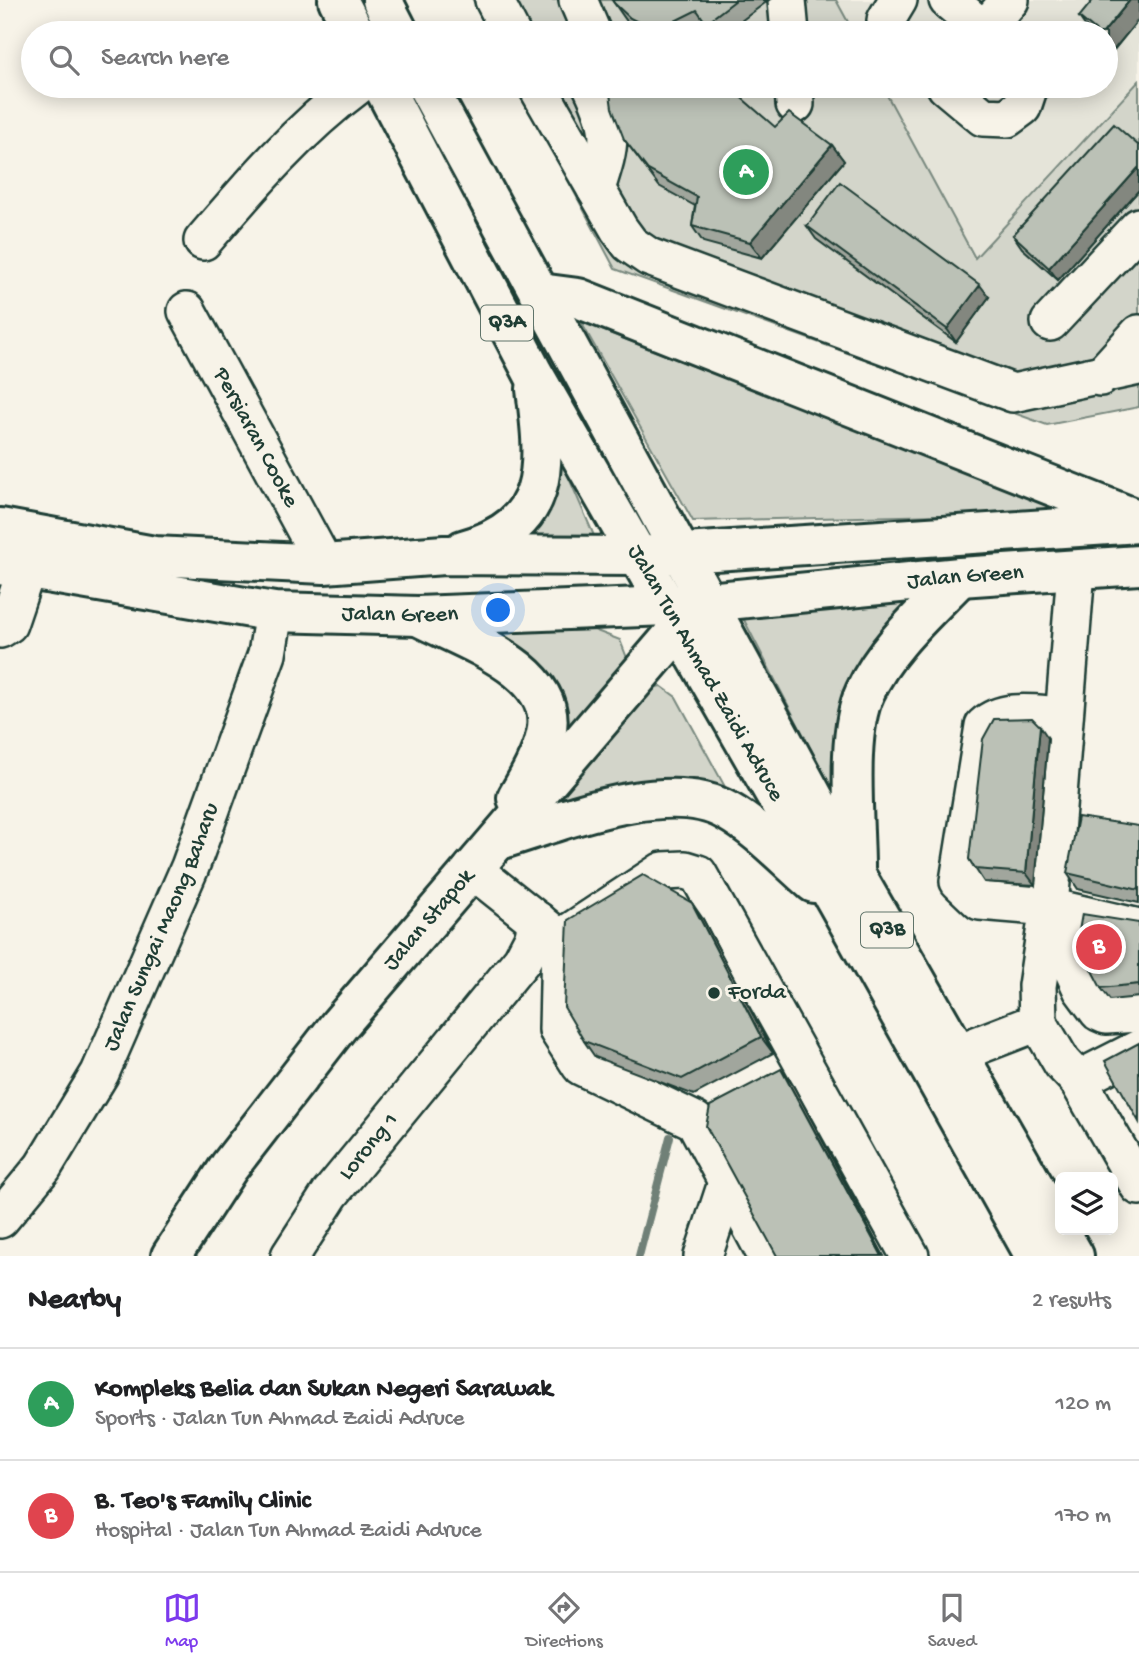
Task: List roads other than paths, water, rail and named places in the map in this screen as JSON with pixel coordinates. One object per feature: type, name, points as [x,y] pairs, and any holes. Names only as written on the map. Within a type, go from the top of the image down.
[{"type":"main road","points":[[338,0],[349,21]]},
{"type":"main road","points":[[382,0],[393,21]]},
{"type":"main road","name":"Jalan Tun Ahmad Zaidi Adruce","points":[[389,98],[533,373],[672,617],[846,888],[958,1054],[1074,1256]]},
{"type":"main road","name":"Jalan Tun Ahmad Zaidi Adruce","points":[[433,98],[705,601],[846,888],[1035,1256]]},
{"type":"main road","points":[[540,293],[578,298],[1139,522]]},
{"type":"main road","points":[[444,555],[488,543],[516,526],[531,505],[543,453],[533,373]]},
{"type":"main road","name":"Jalan Green","points":[[0,528],[154,556],[324,564],[444,555],[678,554],[1139,522]]},
{"type":"main road","name":"Jalan Green","points":[[705,601],[960,577],[1139,565]]},
{"type":"main road","name":"Jalan Green","points":[[13,568],[274,612],[418,616],[672,617]]},
{"type":"main road","points":[[484,855],[581,813],[666,799],[698,801],[726,810],[846,888],[855,730],[864,694],[882,663],[960,577]]},
{"type":"main road","name":"Jalan Stapok","points":[[171,1256],[229,1167],[331,1035],[484,855],[672,617],[705,601]]},
{"type":"main road","points":[[418,616],[519,670],[533,681],[547,711],[547,733],[527,781],[484,855]]},
{"type":"street","points":[[494,0],[505,21]]},
{"type":"street","points":[[579,0],[587,21]]},
{"type":"street","points":[[787,0],[789,21]]},
{"type":"street","points":[[886,21],[898,0]]},
{"type":"street","points":[[948,0],[972,21]]},
{"type":"street","points":[[994,21],[1010,0]]},
{"type":"street","points":[[204,241],[293,142],[341,98]]},
{"type":"street","points":[[549,98],[596,189],[630,244],[649,257],[1013,393],[1100,377],[1139,366]]},
{"type":"street","points":[[596,189],[610,146],[608,127],[597,98]]},
{"type":"street","points":[[960,98],[983,117],[1007,118],[1022,107],[1025,98]]},
{"type":"street","points":[[1050,322],[1139,228]]},
{"type":"street","name":"Persiaran Cooke","points":[[187,311],[324,564]]},
{"type":"street","points":[[1100,377],[1139,334]]},
{"type":"street","points":[[0,629],[8,624],[13,568]]},
{"type":"street","points":[[1076,570],[1064,716],[1065,911],[1071,965],[1082,989],[1099,1012],[1106,1015],[1139,1013]]},
{"type":"street","name":"Jalan Sungai Maong Baharu","points":[[0,1219],[43,1167],[100,1073],[190,867],[267,654],[274,612]]},
{"type":"street","points":[[1064,716],[1023,713],[992,719],[984,726],[959,881],[981,901],[1065,911],[1139,928]]},
{"type":"street","points":[[484,855],[549,930],[558,1030],[581,1066],[707,1115],[727,1183],[767,1256]]},
{"type":"street","points":[[549,930],[663,872],[685,870],[698,874],[910,1256]]},
{"type":"street","points":[[1065,911],[1037,986],[1038,1022],[1062,1063],[1078,1080],[1139,1186]]},
{"type":"street","name":"Lorong 1","points":[[289,1256],[330,1194],[455,1045],[522,960],[533,939],[549,930]]},
{"type":"street","points":[[958,1054],[1038,1022]]},
{"type":"street","points":[[1078,1080],[1139,1049]]},
{"type":"street","points":[[768,1082],[804,1062]]},
{"type":"street","points":[[703,1256],[727,1183]]},
{"type":"waterway","points":[[639,1256],[670,1137]]},
{"type":"place","name":"Kompleks Belia dan Sukan Negeri Sarawak","points":[[746,172]]},
{"type":"place","name":"B. Teo's Family Clinic","points":[[1099,947]]},
{"type":"place","name":"Forda","points":[[714,993]]}]
